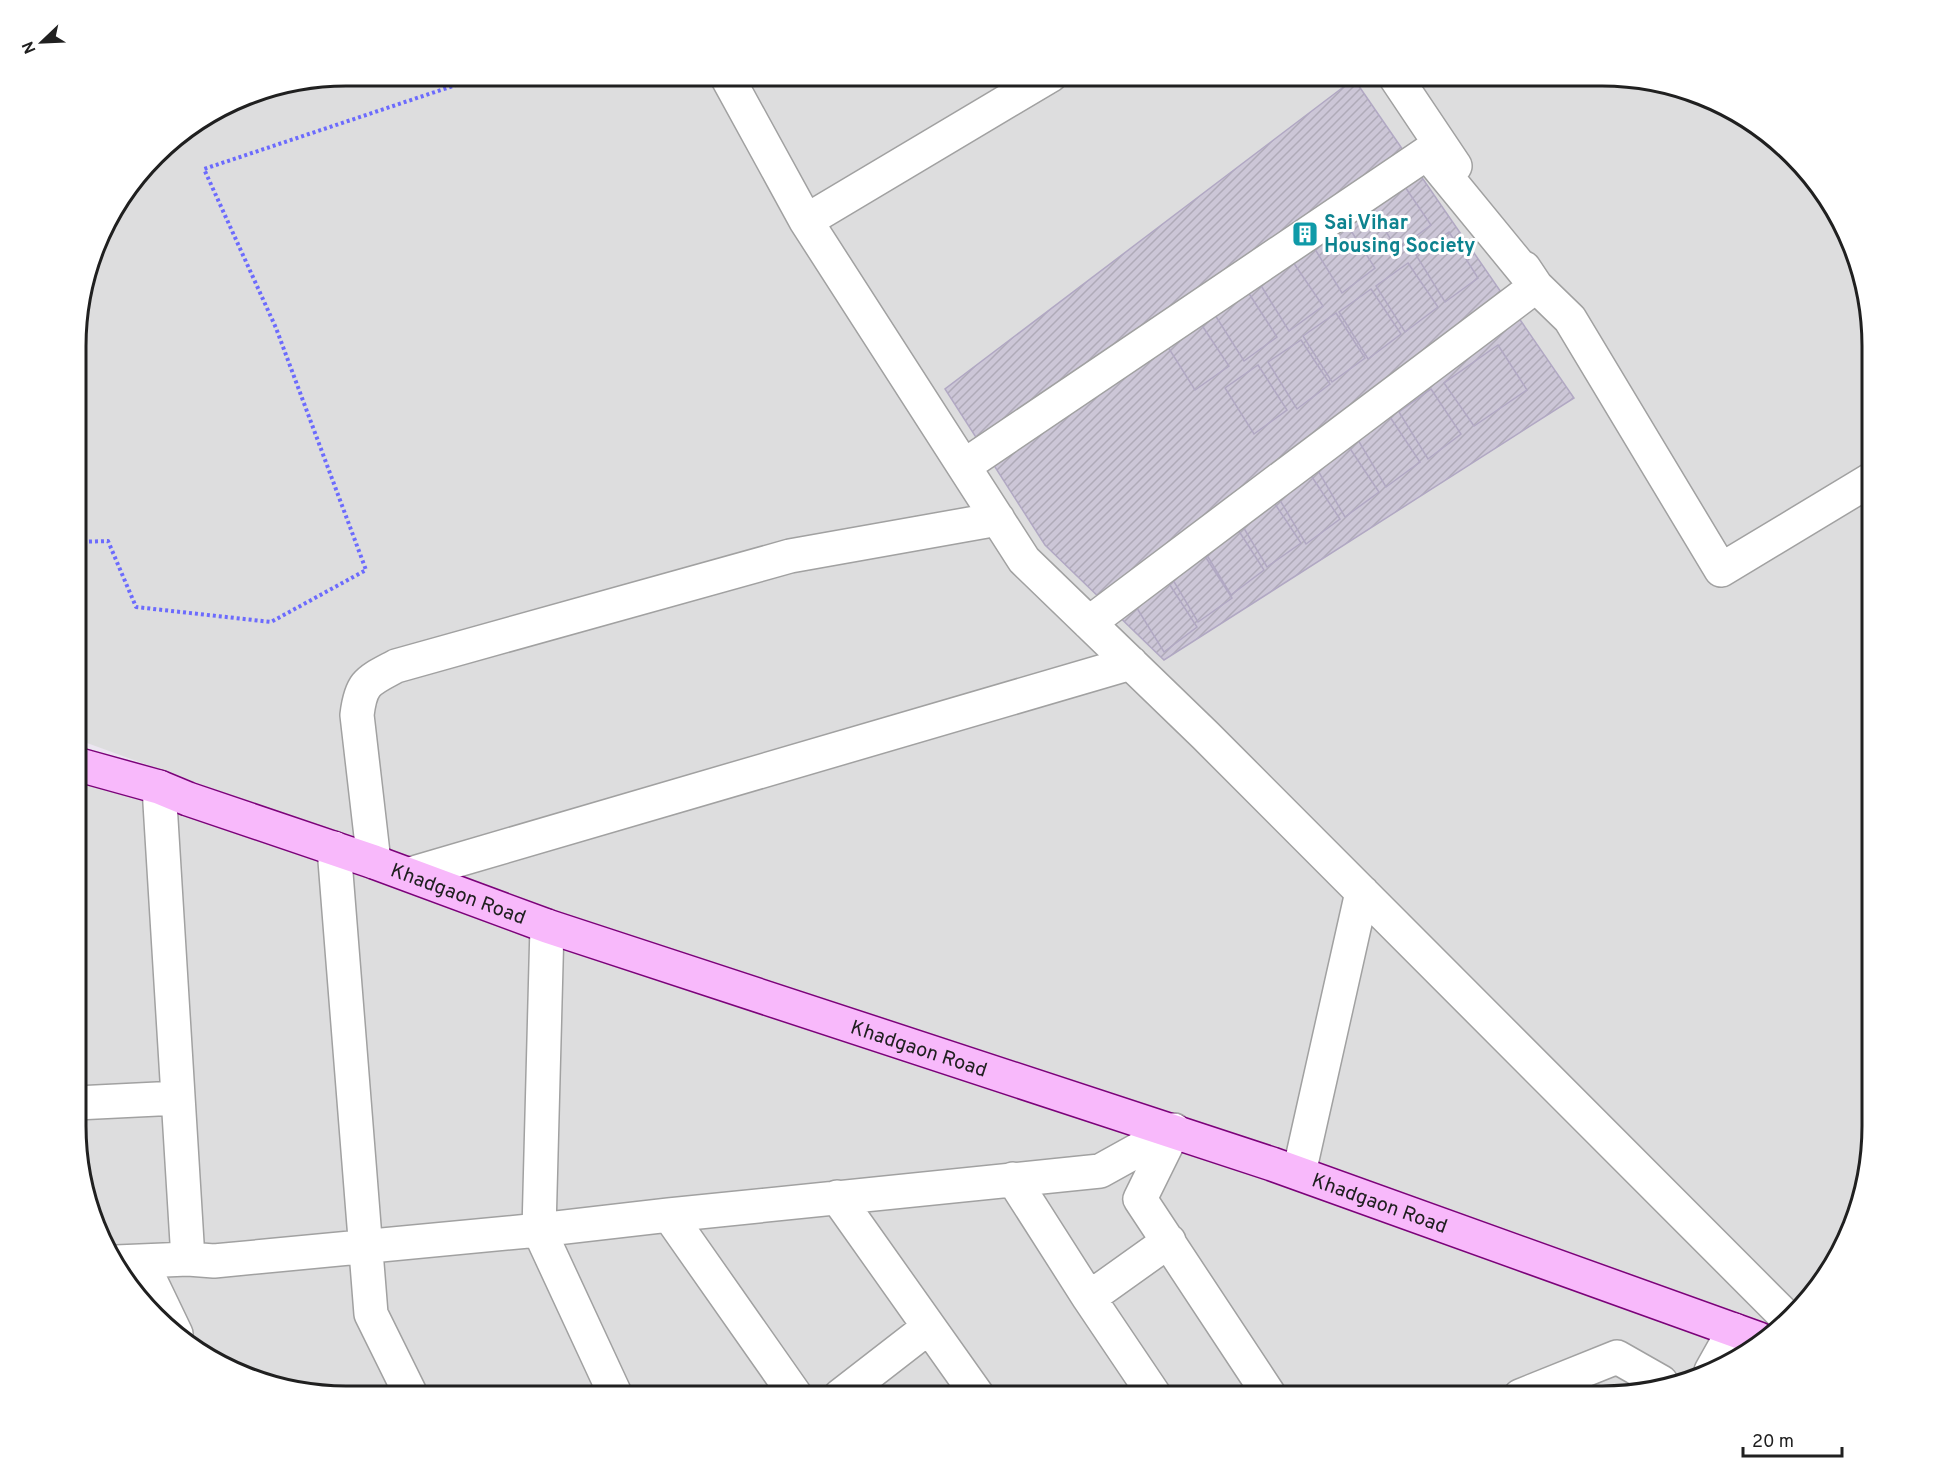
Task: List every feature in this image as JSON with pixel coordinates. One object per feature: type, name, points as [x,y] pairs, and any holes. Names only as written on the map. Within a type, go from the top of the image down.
[{"type":"street","points":[[732,86],[806,221],[1024,561],[1131,663],[1782,1312]]},
{"type":"street","points":[[806,221],[1033,86]]},
{"type":"street","points":[[1401,86],[1536,286]]},
{"type":"street","points":[[964,466],[1427,153],[1536,286],[1570,319],[1721,570],[1862,485]]},
{"type":"street","points":[[1089,623],[1536,286]]},
{"type":"street","points":[[374,862],[357,715],[360,694],[371,679],[396,666],[790,556],[998,519]]},
{"type":"street","points":[[410,874],[1131,663]]},
{"type":"street","name":"Khadgaon Road","points":[[86,767],[159,787],[199,803],[410,874],[547,926],[1174,1130],[1746,1334]]},
{"type":"street","points":[[159,787],[188,1259]]},
{"type":"street","points":[[334,848],[371,1314],[407,1386]]},
{"type":"street","points":[[1299,1173],[1362,892]]},
{"type":"street","points":[[547,926],[539,1230],[610,1386]]},
{"type":"street","points":[[86,1103],[178,1098]]},
{"type":"street","points":[[128,1261],[188,1259],[214,1261],[539,1230],[1100,1171],[1174,1130]]},
{"type":"street","points":[[1174,1130],[1140,1198],[1262,1386]]},
{"type":"street","points":[[1013,1179],[1148,1386]]},
{"type":"street","points":[[837,1197],[971,1386]]},
{"type":"street","points":[[669,1215],[789,1386]]},
{"type":"street","points":[[1089,1298],[1168,1241]]},
{"type":"street","points":[[128,1261],[154,1301]]},
{"type":"street","points":[[853,1386],[929,1327]]},
{"type":"street","points":[[1728,1353],[1746,1334]]},
{"type":"street","points":[[1545,1386],[1617,1357],[1657,1380]]},
{"type":"path","points":[[86,542],[108,541],[136,607],[271,622],[366,570],[276,328],[204,169],[453,86]]},
{"type":"shaded area","points":[[328,86],[1619,86],[1652,90],[1685,99],[1716,112],[1746,129],[1773,150],[1797,174],[1818,201],[1835,231],[1848,262],[1857,295],[1862,346],[1861,1143],[1853,1193],[1835,1240],[1808,1284],[1762,1330],[536,906],[86,743],[86,328],[90,295],[105,246],[120,216],[139,187],[174,150],[215,120],[246,105],[278,94]]},
{"type":"shaded area","points":[[86,750],[1174,1130],[1753,1337],[1732,1351],[1685,1372],[1652,1381],[1602,1386],[346,1386],[295,1381],[262,1372],[231,1359],[201,1342],[174,1321],[150,1297],[120,1255],[105,1225],[94,1193],[86,1143]]},
{"type":"building","name":"Sai Vihar Housing Society","points":[[1345,86],[1359,86],[1574,398],[1164,660],[1045,545],[945,389]]},
{"type":"building","points":[[1401,181],[1431,225],[1397,250],[1369,203]]},
{"type":"building","points":[[1346,223],[1375,268],[1342,293],[1313,246]]},
{"type":"building","points":[[1449,232],[1478,278],[1445,302],[1416,255]]},
{"type":"building","points":[[1293,262],[1323,306],[1289,331],[1260,284]]},
{"type":"building","points":[[1408,263],[1438,307],[1405,332],[1376,286]]},
{"type":"building","points":[[1371,289],[1401,334],[1368,359],[1339,312]]},
{"type":"building","points":[[1248,292],[1277,337],[1244,361],[1215,315]]},
{"type":"building","points":[[1336,313],[1365,358],[1332,382],[1303,336]]},
{"type":"building","points":[[1199,321],[1229,366],[1195,390],[1166,344]]},
{"type":"building","points":[[1301,340],[1330,384],[1297,409],[1268,362]]},
{"type":"building","points":[[1498,345],[1527,390],[1474,426],[1444,383]]},
{"type":"building","points":[[1258,365],[1287,410],[1254,434],[1225,388]]},
{"type":"building","points":[[1431,389],[1461,434],[1428,459],[1399,412]]},
{"type":"building","points":[[1390,417],[1420,462],[1386,487],[1358,440]]},
{"type":"building","points":[[1349,447],[1379,492],[1345,517],[1317,469]]},
{"type":"building","points":[[1310,474],[1340,519],[1306,544],[1278,497]]},
{"type":"building","points":[[1271,498],[1301,543],[1267,567],[1239,520]]},
{"type":"building","points":[[1235,525],[1264,570],[1231,595],[1202,547]]},
{"type":"building","points":[[1203,553],[1232,598],[1198,622],[1170,575]]},
{"type":"building","points":[[1168,582],[1197,627],[1164,652],[1135,605]]},
{"type":"place","name":"Sai Vihar Housing Society","points":[[1305,234]]}]
